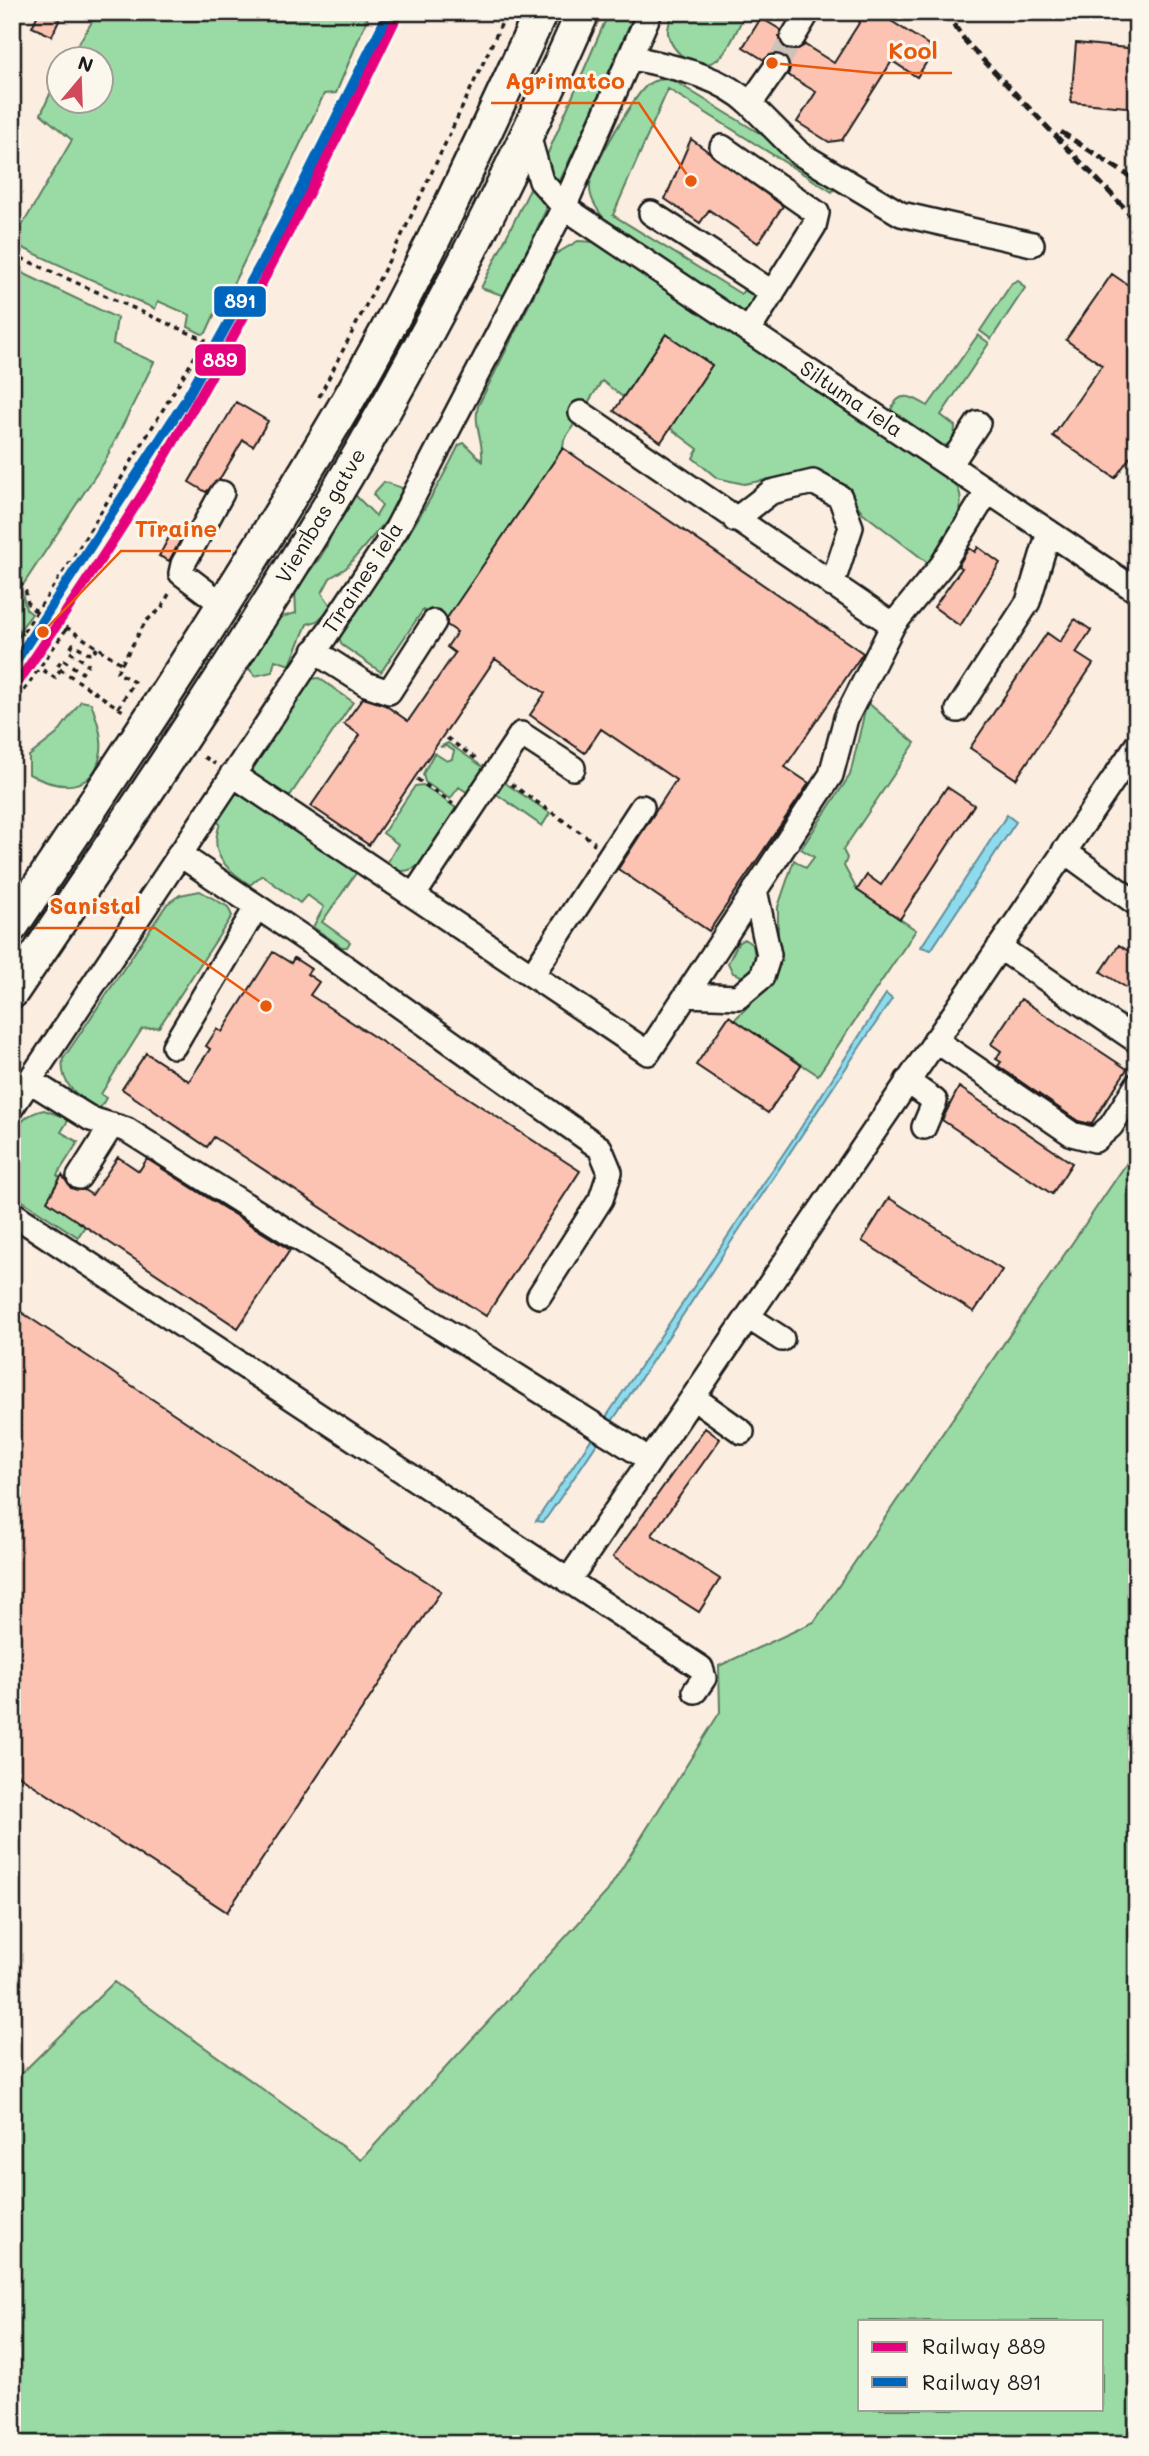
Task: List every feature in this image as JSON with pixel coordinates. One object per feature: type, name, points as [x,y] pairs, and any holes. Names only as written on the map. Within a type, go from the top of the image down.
[{"type":"highway","name":"Vienības gatve","points":[[12,926],[144,730],[347,402],[405,296],[463,180],[541,12]]},
{"type":"highway","name":"Vienības gatve","points":[[12,992],[264,611],[386,408],[528,135],[583,12]]},
{"type":"street","name":"Tīraines iela","points":[[12,1107],[396,530],[564,207],[650,12]]},
{"type":"street","points":[[793,37],[808,12]]},
{"type":"street","points":[[630,57],[715,81],[737,92],[799,153],[901,214],[1032,244]]},
{"type":"street","points":[[750,104],[776,67]]},
{"type":"street","name":"Siltuma iela","points":[[528,135],[541,181],[564,207],[1137,591]]},
{"type":"street","points":[[722,147],[817,213],[814,226],[749,330]]},
{"type":"street","points":[[651,214],[773,293]]},
{"type":"street","points":[[581,413],[893,625]]},
{"type":"street","points":[[950,465],[978,423]]},
{"type":"street","points":[[735,520],[771,492],[813,482],[840,497],[851,527],[832,584]]},
{"type":"street","points":[[232,774],[648,1053],[831,775],[846,718],[893,625],[942,565],[988,491]]},
{"type":"street","points":[[222,493],[183,564],[181,573],[222,604]]},
{"type":"street","points":[[958,710],[1028,602],[1049,532]]},
{"type":"street","points":[[314,652],[366,684],[389,692],[434,622]]},
{"type":"street","points":[[414,895],[521,734],[573,768]]},
{"type":"street","points":[[568,1580],[1137,745]]},
{"type":"street","points":[[532,975],[642,807]]},
{"type":"street","points":[[1064,850],[1137,904]]},
{"type":"street","points":[[179,855],[320,949],[600,1148],[610,1172],[601,1199],[539,1296]]},
{"type":"street","points":[[686,995],[738,998],[762,977],[769,955],[755,890]]},
{"type":"street","points":[[174,1046],[256,908]]},
{"type":"street","points":[[999,947],[1137,1041]]},
{"type":"street","points":[[935,1040],[1072,1134],[1095,1140],[1111,1126],[1137,1085]]},
{"type":"street","points":[[30,1081],[91,1119],[127,1130],[650,1460]]},
{"type":"street","points":[[908,1082],[935,1101],[924,1128]]},
{"type":"street","points":[[79,1177],[111,1125]]},
{"type":"street","points":[[12,1213],[701,1668],[704,1678],[695,1690]]},
{"type":"street","points":[[748,1317],[782,1339]]},
{"type":"street","points":[[693,1397],[742,1432]]},
{"type":"path","points":[[317,401],[406,227],[507,12]]},
{"type":"path","points":[[12,254],[205,340],[132,462],[22,634],[12,638]]},
{"type":"path","points":[[12,576],[25,588],[28,604],[34,610],[38,609],[122,664]]},
{"type":"path","points":[[97,648],[92,655],[73,644],[68,651],[88,664],[82,673],[62,659],[57,667],[120,709],[134,682],[117,673],[146,621],[161,609],[173,586]]},
{"type":"path","points":[[12,707],[66,628]]},
{"type":"path","points":[[43,670],[55,678],[60,670]]},
{"type":"path","points":[[447,738],[594,842],[590,852]]},
{"type":"path","points":[[417,779],[468,814]]},
{"type":"green space","points":[[98,12],[370,12],[336,93],[324,94],[242,266],[231,288],[226,289],[206,333],[202,334],[188,327],[190,315],[158,301],[155,309],[12,243],[72,140],[41,114],[46,103],[46,116],[116,116],[116,46],[77,46]]},
{"type":"green space","points":[[609,12],[635,12],[582,134],[505,296],[481,288],[548,153]]},
{"type":"green space","points":[[674,12],[746,12],[722,55],[710,63],[702,64],[687,59],[674,48],[668,28]]},
{"type":"green space","points":[[671,79],[839,182],[832,192],[668,89],[613,215],[741,294],[749,283],[758,296],[745,314],[604,219],[592,199],[592,176],[635,100],[650,83]]},
{"type":"green space","points":[[578,241],[595,242],[604,247],[955,484],[960,493],[958,514],[954,525],[928,563],[863,513],[842,484],[823,476],[803,473],[744,484],[717,478],[693,458],[698,449],[670,428],[712,365],[666,334],[623,397],[602,381],[564,440],[563,448],[444,623],[423,610],[381,672],[342,645],[338,635],[403,543],[433,495],[459,445],[464,443],[482,461],[478,406],[554,255]]},
{"type":"green space","points":[[12,268],[117,318],[113,344],[154,362],[105,461],[21,588],[26,609],[32,614],[19,631],[25,637],[12,656]]},
{"type":"green space","points":[[1018,280],[1025,288],[991,339],[980,331],[1012,283]]},
{"type":"green space","points":[[978,335],[989,343],[941,415],[955,426],[954,441],[944,446],[891,410],[894,403],[902,397],[912,398],[928,406]]},
{"type":"green space","points":[[384,482],[402,488],[398,507],[346,568],[330,578],[322,593],[332,607],[317,621],[307,624],[290,665],[275,660],[272,672],[255,676],[246,665],[270,635],[278,618],[296,613],[295,587],[325,549],[332,531],[332,522],[349,506],[353,493],[376,516],[382,506],[373,494]]},
{"type":"green space","points":[[319,678],[353,702],[287,800],[248,773],[248,769],[310,679]]},
{"type":"green space","points":[[81,701],[91,703],[101,739],[101,751],[91,775],[74,785],[63,785],[29,774],[29,756],[57,734]]},
{"type":"green space","points":[[867,702],[915,743],[843,850],[847,858],[844,866],[857,890],[916,930],[818,1075],[734,1020],[767,988],[778,970],[778,907],[794,860],[806,868],[814,857],[801,849],[850,775]]},
{"type":"green space","points":[[448,743],[486,769],[460,806],[468,793],[459,787],[450,799],[425,782],[423,774],[434,753],[447,761],[452,759],[454,751],[446,746],[440,747]]},
{"type":"green space","points":[[502,781],[550,813],[542,826],[495,793]]},
{"type":"green space","points":[[423,785],[459,810],[438,844],[421,864],[410,870],[398,871],[385,867],[398,844],[383,833],[415,786]]},
{"type":"green space","points":[[239,790],[357,867],[356,873],[322,922],[350,942],[347,947],[342,947],[313,927],[324,907],[307,895],[300,903],[262,875],[250,885],[222,860],[216,844],[220,824],[216,820],[235,791]]},
{"type":"green space","points":[[200,891],[228,907],[232,916],[159,1027],[142,1029],[101,1094],[106,1098],[99,1110],[72,1090],[64,1077],[63,1059],[167,904],[180,895]]},
{"type":"green space","points":[[744,939],[753,945],[755,959],[754,968],[744,977],[733,973],[728,963],[738,943]]},
{"type":"green space","points":[[44,1110],[69,1119],[61,1132],[78,1142],[57,1175],[60,1178],[53,1189],[85,1226],[78,1237],[12,1194],[11,1155],[16,1131],[31,1115]]},
{"type":"green space","points":[[1137,1148],[1137,2444],[12,2444],[12,2083],[114,1982],[361,2160],[607,1892],[720,1712],[719,1666],[814,1622]]},
{"type":"water","points":[[1007,815],[1016,822],[931,950],[921,947]]},
{"type":"water","points":[[886,994],[892,999],[591,1453],[547,1517],[542,1522],[536,1521],[798,1132]]},
{"type":"building","points":[[39,12],[63,12],[52,36],[32,27]]},
{"type":"building","points":[[866,12],[877,12],[935,49],[917,77],[892,61],[842,140],[829,142],[797,122],[816,92],[788,75],[790,68],[785,56],[771,54],[764,60],[743,47],[761,18],[781,30],[779,37],[785,49],[793,51],[805,45],[834,63]]},
{"type":"building","points":[[1076,43],[1137,49],[1137,108],[1071,102]]},
{"type":"building","points":[[691,139],[783,206],[758,243],[709,210],[700,223],[665,199]]},
{"type":"building","points":[[1112,274],[1137,291],[1137,447],[1115,478],[1053,436],[1102,365],[1066,340]]},
{"type":"building","points":[[666,334],[712,365],[661,442],[614,411]]},
{"type":"building","points":[[236,402],[268,421],[253,446],[243,440],[219,480],[206,492],[189,482]]},
{"type":"building","points":[[563,448],[863,653],[785,767],[809,783],[709,931],[618,869],[676,780],[601,729],[585,753],[530,715],[545,693],[495,659],[369,845],[311,806],[360,735],[344,724],[363,698],[385,705],[408,721],[455,653],[447,647],[457,632],[447,625],[447,618]]},
{"type":"building","points":[[174,528],[184,534],[169,561],[159,556]]},
{"type":"building","points":[[978,547],[1000,563],[960,626],[934,607],[962,568],[958,566],[969,548],[975,552]]},
{"type":"building","points":[[1075,619],[1091,630],[1076,653],[1093,664],[1016,779],[970,748],[1047,633],[1060,642]]},
{"type":"building","points":[[947,787],[974,805],[900,919],[857,890],[867,875],[881,885]]},
{"type":"building","points":[[1119,945],[1137,957],[1137,994],[1101,972]]},
{"type":"building","points":[[273,952],[291,963],[294,958],[311,969],[307,974],[319,982],[310,995],[580,1171],[486,1316],[214,1137],[207,1147],[122,1089],[146,1053],[189,1081],[210,1049],[206,1046],[217,1029],[222,1032]]},
{"type":"building","points":[[1021,999],[1127,1069],[1091,1124],[1078,1121],[998,1066],[1001,1062],[996,1059],[1001,1051],[991,1044]]},
{"type":"building","points":[[729,1016],[801,1065],[768,1113],[696,1065]]},
{"type":"building","points":[[959,1087],[1072,1163],[1052,1194],[942,1120]]},
{"type":"building","points":[[118,1157],[139,1171],[147,1159],[290,1250],[238,1328],[47,1201],[62,1175],[71,1188],[84,1190],[92,1195]]},
{"type":"building","points":[[889,1198],[1002,1270],[974,1312],[862,1241]]},
{"type":"building","points":[[12,1306],[441,1591],[227,1912],[12,1771]]},
{"type":"building","points":[[705,1428],[720,1439],[652,1535],[720,1579],[699,1612],[613,1557]]},
{"type":"tunnel","points":[[776,67],[793,37]]},
{"type":"railway","points":[[945,12],[966,42],[1137,221]]},
{"type":"railway","points":[[1061,132],[1137,181]]},
{"type":"rail line","name":"891","points":[[12,667],[185,401],[283,224],[389,12]]},
{"type":"rail line","name":"889","points":[[12,691],[117,535],[184,425],[279,250],[399,12]]},
{"type":"place","name":"Kool","points":[[772,63]]},
{"type":"place","name":"Agrimatco","points":[[691,181]]},
{"type":"place","name":"Tīraine","points":[[43,632]]},
{"type":"place","name":"Sanistal","points":[[266,1006]]}]
